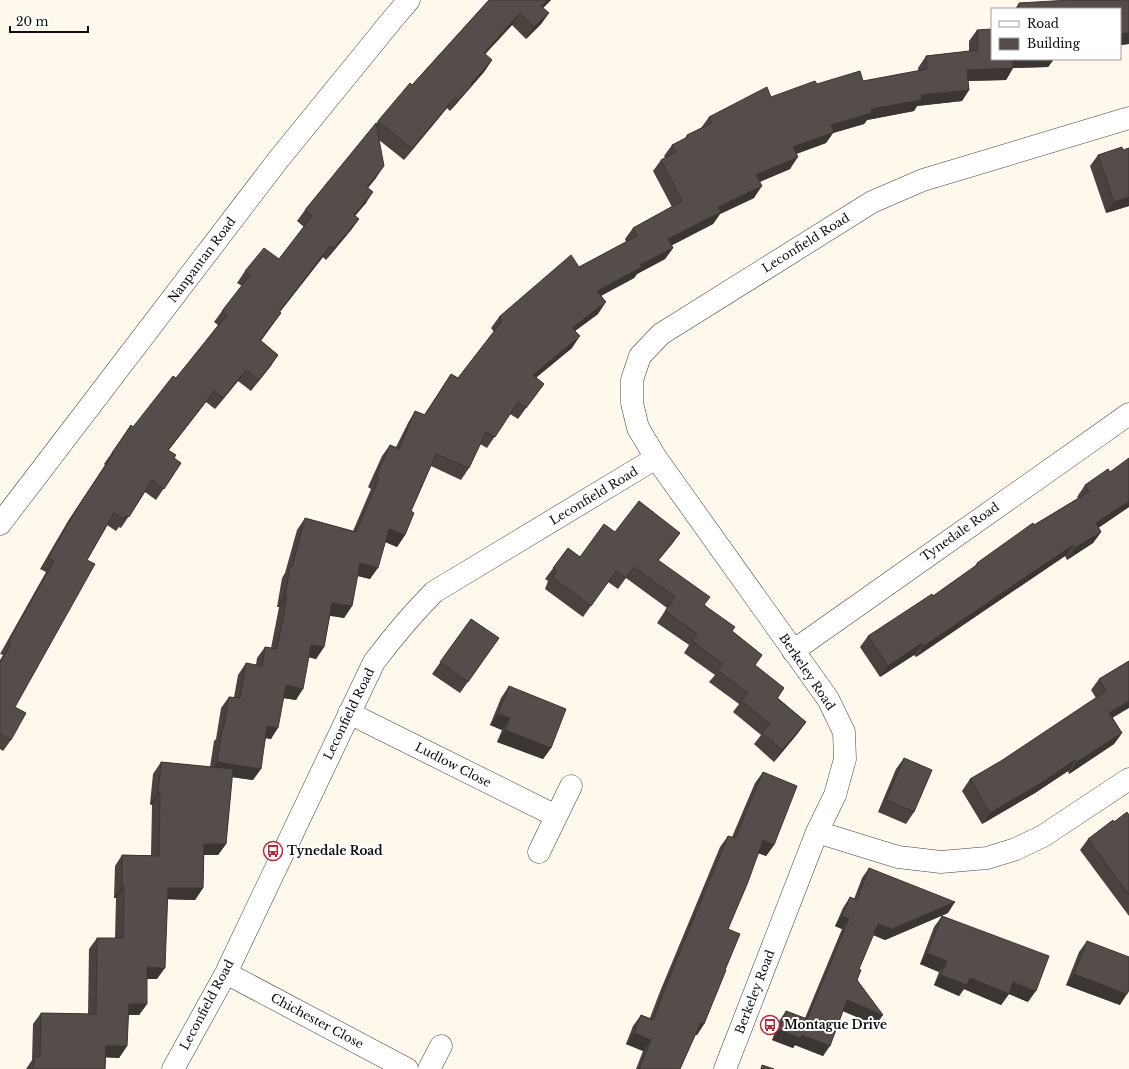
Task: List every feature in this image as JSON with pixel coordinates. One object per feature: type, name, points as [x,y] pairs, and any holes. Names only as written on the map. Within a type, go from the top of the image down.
[{"type":"street","name":"Nanpantan Road","points":[[0,524],[278,160],[410,0]]},
{"type":"street","name":"Leconfield Road","points":[[173,1069],[226,972],[374,662],[414,612],[434,592],[656,458],[638,428],[632,403],[632,380],[640,356],[661,334],[872,202],[923,180],[1129,118]]},
{"type":"street","name":"Tynedale Road","points":[[793,651],[1129,414]]},
{"type":"street","name":"Berkeley Road","points":[[656,458],[828,699],[844,732],[845,759],[835,795],[817,832],[725,1069]]},
{"type":"street","name":"Ludlow Close","points":[[350,713],[556,816]]},
{"type":"street","points":[[817,832],[898,857],[941,862],[988,858],[1043,836],[1129,779]]},
{"type":"street","points":[[539,852],[571,786]]},
{"type":"street","name":"Chichester Close","points":[[226,972],[407,1069]]},
{"type":"street","points":[[429,1069],[441,1046]]},
{"type":"building","points":[[489,0],[548,0],[541,6],[549,13],[534,27],[520,13],[484,53],[492,60],[458,100],[455,97],[412,149],[378,121],[410,83],[412,85]]},
{"type":"building","points":[[1070,0],[1129,0],[1129,33],[1121,34],[1121,8],[1019,8],[1019,3]]},
{"type":"building","points":[[991,29],[991,60],[1013,60],[1013,68],[967,70],[969,90],[921,95],[922,100],[871,109],[872,113],[831,125],[834,132],[793,147],[798,157],[756,175],[762,186],[718,207],[721,212],[668,239],[673,248],[640,265],[642,267],[597,291],[606,302],[572,328],[580,336],[533,375],[544,384],[526,408],[518,402],[495,437],[486,432],[469,468],[436,454],[411,511],[414,513],[405,535],[389,529],[378,568],[360,563],[352,606],[332,603],[324,647],[311,645],[303,689],[286,685],[278,728],[267,726],[261,769],[217,762],[229,697],[240,698],[246,663],[262,666],[265,647],[277,649],[287,596],[285,596],[290,567],[292,567],[305,518],[356,532],[379,478],[376,476],[390,445],[399,449],[415,411],[425,415],[451,374],[458,378],[502,321],[499,317],[571,255],[579,267],[637,236],[633,228],[682,201],[661,160],[676,152],[672,145],[688,137],[687,135],[712,123],[709,117],[767,87],[771,97],[815,81],[817,84],[860,71],[863,81],[927,69],[926,56],[978,50],[977,30]]},
{"type":"building","points":[[376,123],[384,166],[367,187],[373,192],[354,215],[359,219],[334,248],[330,246],[279,312],[281,313],[260,340],[278,355],[259,380],[246,370],[223,398],[214,391],[168,450],[176,455],[174,458],[181,463],[164,489],[152,480],[129,517],[126,515],[124,519],[114,513],[87,560],[95,564],[15,707],[26,713],[11,740],[0,734],[0,663],[11,644],[8,642],[54,561],[48,558],[76,510],[131,425],[133,427],[173,376],[176,378],[227,315],[222,311],[250,275],[245,271],[264,248],[279,259],[312,216],[305,210]]},
{"type":"building","points":[[1122,147],[1123,150],[1129,148],[1129,197],[1114,202],[1098,155]]},
{"type":"building","points":[[1129,458],[1129,501],[1096,523],[1101,532],[1075,548],[1073,545],[924,646],[922,643],[888,666],[868,636],[932,594],[933,596],[1033,523],[1034,525],[1089,492],[1085,485],[1108,469],[1110,472]]},
{"type":"building","points":[[639,501],[680,533],[658,560],[710,597],[704,605],[735,627],[732,631],[762,655],[755,665],[784,688],[777,698],[806,722],[782,750],[762,733],[770,724],[741,701],[748,693],[717,670],[723,664],[692,641],[697,634],[665,611],[675,597],[634,567],[626,578],[616,571],[591,606],[553,578],[556,570],[553,568],[568,548],[580,557],[604,524],[615,532]]},
{"type":"building","points":[[471,619],[499,638],[468,682],[440,662]]},
{"type":"building","points":[[1129,661],[1129,701],[1109,713],[1122,733],[1077,762],[1075,760],[1043,782],[990,813],[970,779],[1001,761],[1106,691],[1099,679]]},
{"type":"building","points":[[509,686],[566,709],[551,748],[505,730],[510,718],[498,714]]},
{"type":"building","points":[[904,758],[932,770],[914,812],[886,800]]},
{"type":"building","points":[[161,762],[233,769],[226,844],[204,844],[203,888],[168,888],[165,968],[147,967],[147,1004],[129,1004],[127,1046],[106,1046],[105,1069],[31,1069],[34,1066],[34,1057],[40,1057],[41,1013],[96,1014],[97,938],[123,938],[124,887],[122,887],[122,855],[159,856],[160,793],[158,793]]},
{"type":"building","points":[[763,772],[797,786],[774,845],[763,840],[748,882],[728,929],[740,934],[704,1024],[701,1022],[680,1069],[639,1069],[651,1040],[634,1033],[641,1015],[653,1020],[728,836],[735,838]]},
{"type":"building","points":[[1127,812],[1129,815],[1129,895],[1088,839],[1113,820],[1114,822]]},
{"type":"building","points":[[869,868],[955,902],[892,929],[878,924],[859,969],[861,970],[857,980],[883,1015],[847,1000],[830,1046],[802,1035],[800,1038],[779,1030],[786,1011],[807,1019],[849,919],[842,916],[850,897],[857,900]]},
{"type":"building","points":[[942,916],[1049,956],[1036,991],[1013,982],[1009,994],[970,978],[967,985],[941,975],[947,961],[927,953]]},
{"type":"building","points":[[1087,941],[1129,957],[1129,990],[1127,994],[1074,974]]},
{"type":"building","points":[[762,1065],[774,1069],[761,1069]]},
{"type":"place","name":"Tynedale Road","points":[[273,851]]},
{"type":"place","name":"Montague Drive","points":[[770,1025]]}]
